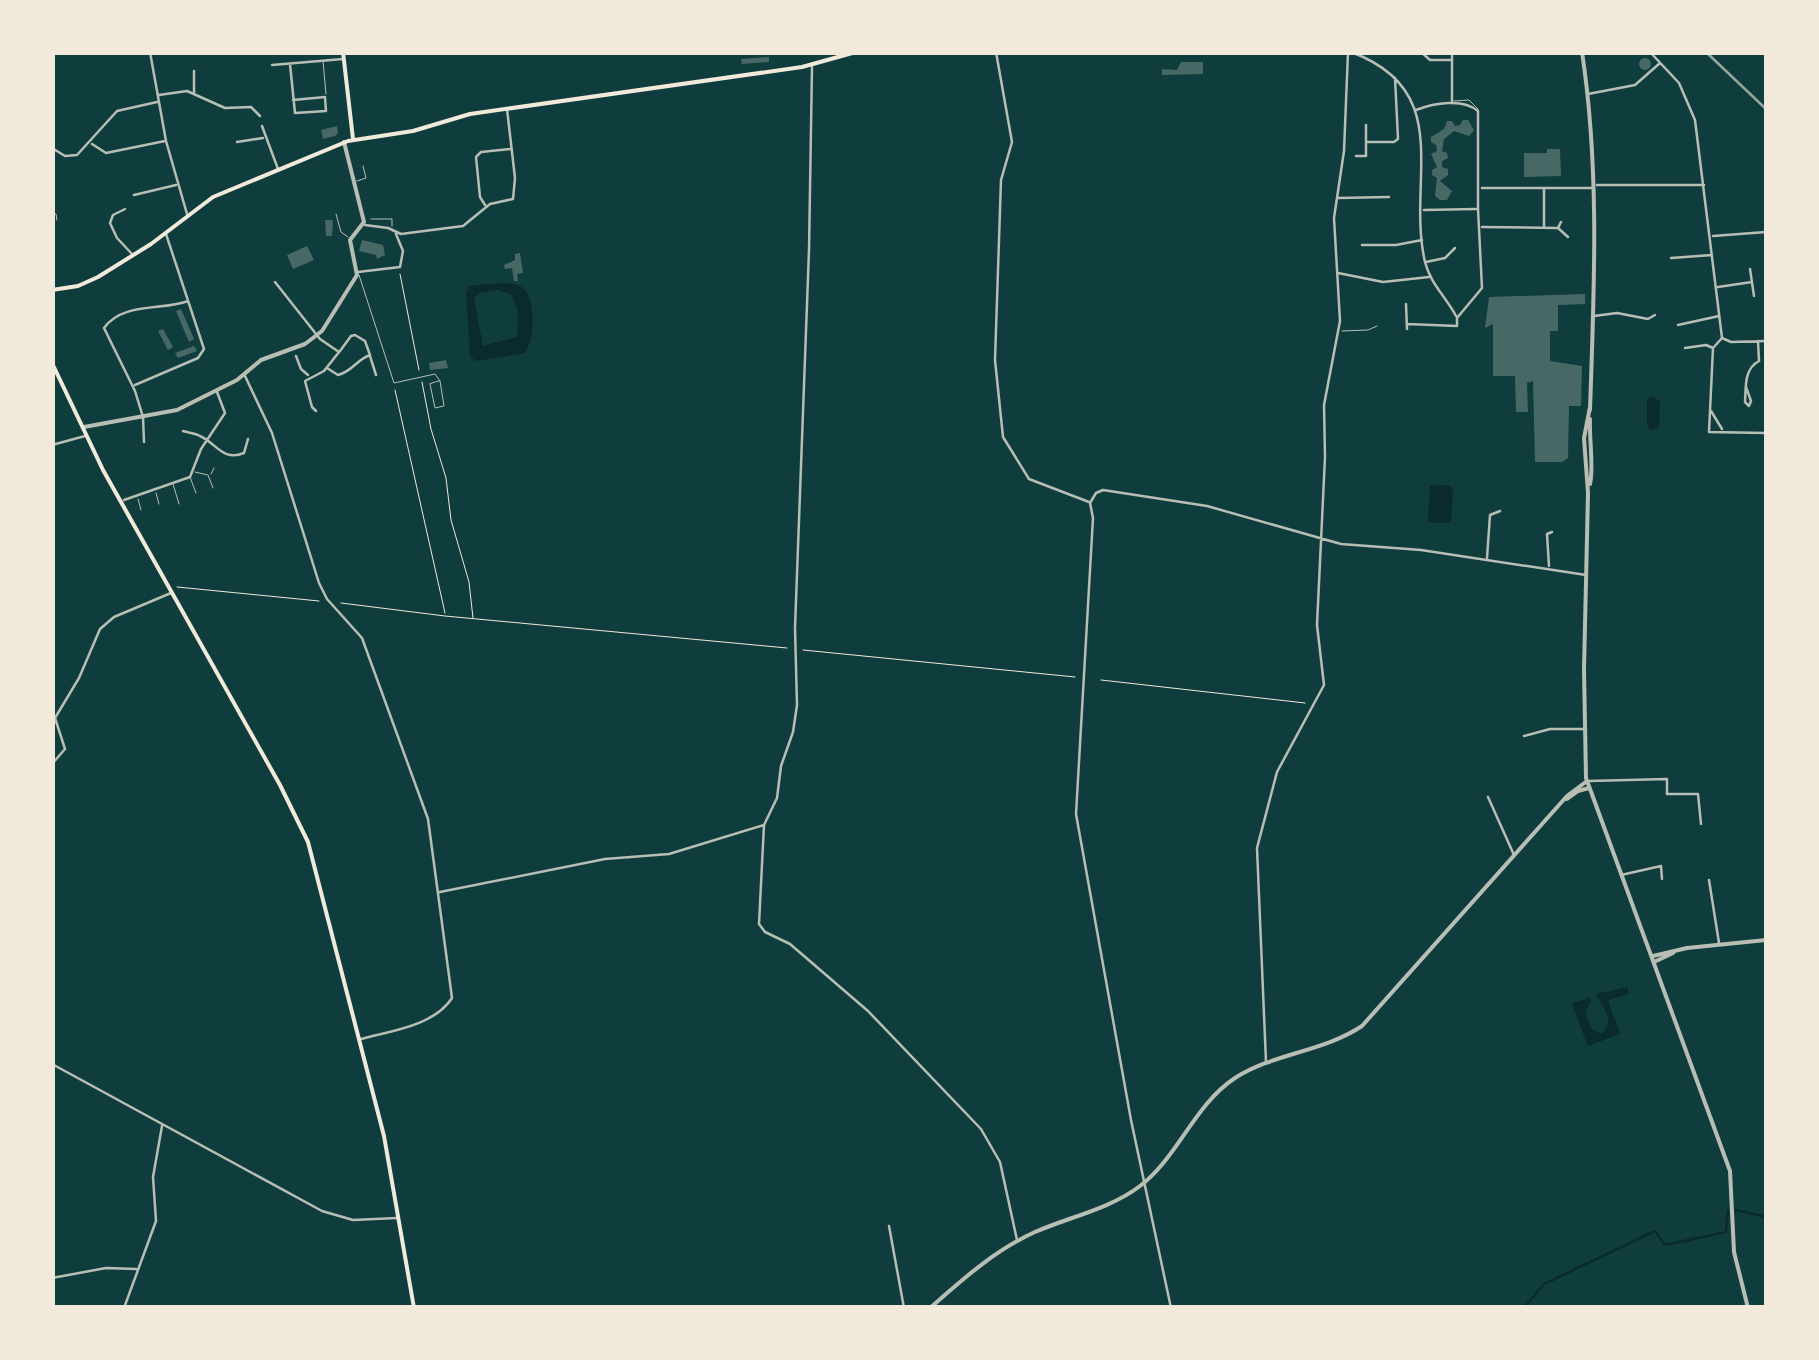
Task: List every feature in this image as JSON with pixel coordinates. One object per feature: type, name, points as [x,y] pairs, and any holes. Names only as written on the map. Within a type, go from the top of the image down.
[{"type":"main road","points":[[53,290],[86,283],[134,255],[212,197],[354,139],[409,131],[506,108],[812,65],[856,52]]},
{"type":"main road","points":[[344,56],[354,139]]},
{"type":"main road","points":[[344,142],[351,124]]},
{"type":"main road","points":[[52,363],[121,502],[308,842],[386,1146],[414,1308]]},
{"type":"street","points":[[150,52],[166,140],[187,214]]},
{"type":"street","points":[[996,52],[1012,139],[1000,180],[995,364],[1002,434],[1030,480],[1090,503]]},
{"type":"street","points":[[1421,52],[1430,60],[1452,60]]},
{"type":"street","points":[[1452,52],[1452,103]]},
{"type":"street","points":[[1582,52],[1593,186],[1587,781],[1730,1171],[1734,1252],[1748,1308]]},
{"type":"street","points":[[1650,52],[1681,87],[1691,106],[1705,185],[1722,338],[1713,348],[1709,435],[1724,431],[1766,434]]},
{"type":"street","points":[[1266,1064],[1257,848],[1277,772],[1324,685],[1317,625],[1324,396],[1339,330],[1334,229],[1344,147],[1346,64],[1354,53],[1394,77],[1416,110],[1421,132],[1426,262],[1457,326],[1407,326],[1406,304]]},
{"type":"street","points":[[272,65],[344,56]]},
{"type":"street","points":[[1588,94],[1635,84],[1661,62]]},
{"type":"street","points":[[290,64],[294,113],[326,111],[325,97],[293,100]]},
{"type":"street","points":[[812,65],[793,732],[781,766],[776,802],[764,824],[760,927],[786,941],[868,1011],[984,1133],[1000,1162],[1018,1241]]},
{"type":"street","points":[[194,70],[194,94]]},
{"type":"street","points":[[1366,142],[1397,140],[1400,100],[1394,77]]},
{"type":"street","points":[[157,96],[185,91],[225,108],[251,108],[260,116]]},
{"type":"street","points":[[1400,100],[1411,99]]},
{"type":"street","points":[[251,108],[257,101]]},
{"type":"street","points":[[52,148],[72,156],[90,142],[117,110],[158,102]]},
{"type":"street","points":[[1416,110],[1452,103],[1472,106],[1479,112],[1482,290],[1456,318]]},
{"type":"street","points":[[363,225],[396,232],[465,226],[486,206],[515,197],[506,108]]},
{"type":"street","points":[[262,126],[278,171]]},
{"type":"street","points":[[1356,156],[1366,156],[1366,126]]},
{"type":"street","points":[[237,142],[265,138]]},
{"type":"street","points":[[90,142],[108,153],[166,140]]},
{"type":"street","points":[[344,142],[363,225]]},
{"type":"street","points":[[486,206],[480,198],[476,157],[482,152],[512,149]]},
{"type":"street","points":[[134,195],[177,185]]},
{"type":"street","points":[[1480,188],[1705,185]]},
{"type":"street","points":[[1544,188],[1544,228]]},
{"type":"street","points":[[1336,198],[1389,197]]},
{"type":"street","points":[[125,209],[113,215],[110,224],[118,241],[134,255]]},
{"type":"street","points":[[1422,210],[1478,209]]},
{"type":"street","points":[[1558,228],[1561,222]]},
{"type":"street","points":[[82,428],[177,410],[216,391],[261,360],[300,347],[317,336],[358,272],[351,238],[363,225]]},
{"type":"street","points":[[1480,227],[1558,228],[1568,237]]},
{"type":"street","points":[[133,385],[203,353],[204,344],[166,232]]},
{"type":"street","points":[[358,272],[400,266],[403,251],[396,232]]},
{"type":"street","points":[[1711,236],[1766,232]]},
{"type":"street","points":[[1362,245],[1396,246],[1423,239]]},
{"type":"street","points":[[1426,262],[1445,258],[1455,248]]},
{"type":"street","points":[[1672,258],[1713,255]]},
{"type":"street","points":[[1750,269],[1754,296]]},
{"type":"street","points":[[1338,273],[1393,282],[1430,277]]},
{"type":"street","points":[[276,282],[317,336],[339,352]]},
{"type":"street","points":[[1717,287],[1752,282]]},
{"type":"street","points":[[144,442],[143,417],[133,385],[104,334],[106,324],[142,308],[168,308],[188,301]]},
{"type":"street","points":[[1592,316],[1617,313],[1648,319],[1655,315]]},
{"type":"street","points":[[1678,326],[1721,315]]},
{"type":"street","points":[[316,411],[304,384],[309,376],[326,368],[350,337],[356,335],[365,341],[376,374]]},
{"type":"street","points":[[1722,338],[1732,342],[1766,340]]},
{"type":"street","points":[[1758,341],[1759,361]]},
{"type":"street","points":[[1684,348],[1706,344],[1713,348]]},
{"type":"street","points":[[326,368],[338,375],[349,372],[360,359],[370,355]]},
{"type":"street","points":[[296,356],[309,376]]},
{"type":"street","points":[[1746,387],[1748,370],[1766,360]]},
{"type":"street","points":[[244,374],[270,426],[308,552],[330,602],[362,638],[428,819],[451,1000],[420,1022],[360,1040]]},
{"type":"street","points":[[121,502],[191,474],[200,449],[225,413],[216,391]]},
{"type":"street","points":[[1710,404],[1714,422],[1724,431]]},
{"type":"street","points":[[183,432],[202,437],[216,450],[238,456],[244,454],[248,440]]},
{"type":"street","points":[[52,445],[86,436]]},
{"type":"street","points":[[1171,1308],[1094,921],[1076,807],[1093,513],[1090,503],[1096,493],[1106,490],[1253,516],[1341,544],[1398,547],[1587,576]]},
{"type":"street","points":[[1486,560],[1490,515],[1500,511]]},
{"type":"street","points":[[1549,568],[1547,534],[1552,532]]},
{"type":"street","points":[[52,764],[64,750],[55,726],[56,715],[77,681],[100,630],[118,615],[172,590]]},
{"type":"street","points":[[1524,736],[1550,728],[1585,729]]},
{"type":"street","points":[[930,1308],[985,1262],[1018,1241],[1118,1199],[1144,1182],[1221,1089],[1239,1076],[1336,1040],[1370,1019],[1574,788],[1587,781],[1667,779],[1668,794],[1698,794],[1700,824]]},
{"type":"street","points":[[1552,815],[1574,794],[1590,788]]},
{"type":"street","points":[[1488,796],[1515,856]]},
{"type":"street","points":[[438,892],[598,860],[669,854],[764,824]]},
{"type":"street","points":[[1621,874],[1661,866],[1662,879]]},
{"type":"street","points":[[1709,880],[1720,945]]},
{"type":"street","points":[[1653,959],[1676,950],[1766,940]]},
{"type":"street","points":[[52,1064],[326,1213],[354,1220],[399,1218]]},
{"type":"street","points":[[124,1308],[156,1224],[153,1177],[162,1124]]},
{"type":"street","points":[[889,1226],[904,1308]]},
{"type":"street","points":[[52,1278],[106,1268],[138,1270]]},
{"type":"lane","points":[[322,61],[325,97]]},
{"type":"lane","points":[[354,182],[366,178],[363,166]]},
{"type":"lane","points":[[52,214],[56,214],[57,220]]},
{"type":"lane","points":[[336,214],[342,234],[351,238]]},
{"type":"lane","points":[[371,219],[392,219],[390,229]]},
{"type":"lane","points":[[358,272],[394,384],[435,374],[440,381],[444,406],[435,408],[430,384],[440,381]]},
{"type":"lane","points":[[1339,330],[1368,330],[1377,326]]},
{"type":"lane","points":[[208,476],[214,468]]},
{"type":"lane","points":[[196,492],[191,474],[208,476]]},
{"type":"lane","points":[[208,476],[213,488]]},
{"type":"lane","points":[[173,484],[179,504]]},
{"type":"lane","points":[[155,490],[160,504]]},
{"type":"lane","points":[[137,496],[141,510]]},
{"type":"path","points":[[402,266],[400,275],[430,429],[446,478],[472,618]]},
{"type":"path","points":[[394,384],[445,616]]},
{"type":"path","points":[[172,590],[330,602],[1084,678]]},
{"type":"path","points":[[1101,680],[1314,704]]},
{"type":"water","points":[[508,284],[526,291],[533,318],[525,353],[477,361],[470,357],[466,292],[470,286]],"holes":[[[498,290],[512,295],[518,312],[517,337],[483,346],[474,298]]]},
{"type":"water","points":[[1651,396],[1660,401],[1659,428],[1650,430],[1647,399]]},
{"type":"water","points":[[1449,485],[1453,489],[1451,523],[1428,520],[1430,486]]},
{"type":"water","points":[[1627,987],[1629,994],[1608,1000],[1620,1034],[1588,1046],[1572,1004],[1590,997],[1585,1013],[1592,1030],[1602,1034],[1608,1019],[1596,994]]},
{"type":"building","points":[[769,57],[769,62],[742,64],[741,59]]},
{"type":"building","points":[[1645,58],[1651,64],[1645,70],[1639,64]]},
{"type":"building","points":[[1181,62],[1203,62],[1203,74],[1162,75],[1162,69],[1177,70]]},
{"type":"building","points":[[1468,120],[1474,130],[1469,136],[1454,131],[1444,139],[1442,151],[1448,158],[1442,161],[1442,167],[1448,169],[1448,175],[1440,181],[1452,191],[1447,200],[1440,200],[1435,196],[1437,178],[1432,175],[1437,167],[1431,154],[1437,151],[1431,137],[1444,129],[1447,121],[1455,126]]},
{"type":"building","points":[[337,126],[335,136],[323,139],[321,130]]},
{"type":"building","points":[[1547,149],[1560,149],[1561,176],[1524,177],[1524,153],[1547,153]]},
{"type":"building","points":[[325,220],[333,220],[332,236],[326,236]]},
{"type":"building","points":[[362,240],[383,245],[385,255],[377,259],[376,255],[359,251]]},
{"type":"building","points":[[307,246],[314,260],[293,269],[287,255]]},
{"type":"building","points":[[520,253],[523,273],[517,274],[518,281],[514,281],[512,268],[505,269],[504,265]]},
{"type":"building","points":[[1585,294],[1585,304],[1558,305],[1558,331],[1550,331],[1550,361],[1582,366],[1581,406],[1569,406],[1568,458],[1562,462],[1535,462],[1533,381],[1527,383],[1528,412],[1516,412],[1515,376],[1493,376],[1493,324],[1485,328],[1489,297]]},
{"type":"building","points":[[181,309],[194,339],[189,342],[176,311]]},
{"type":"building","points":[[163,329],[173,347],[168,350],[158,331]]},
{"type":"building","points":[[194,346],[197,351],[178,358],[175,353]]},
{"type":"building","points":[[446,360],[448,368],[430,370],[429,363]]},
{"type":"waterway","points":[[1524,1308],[1544,1284],[1655,1231],[1665,1245],[1726,1232],[1728,1210]]},
{"type":"waterway","points":[[1736,1210],[1766,1217]]},
{"type":"railway","points":[[1706,52],[1766,109]]}]
